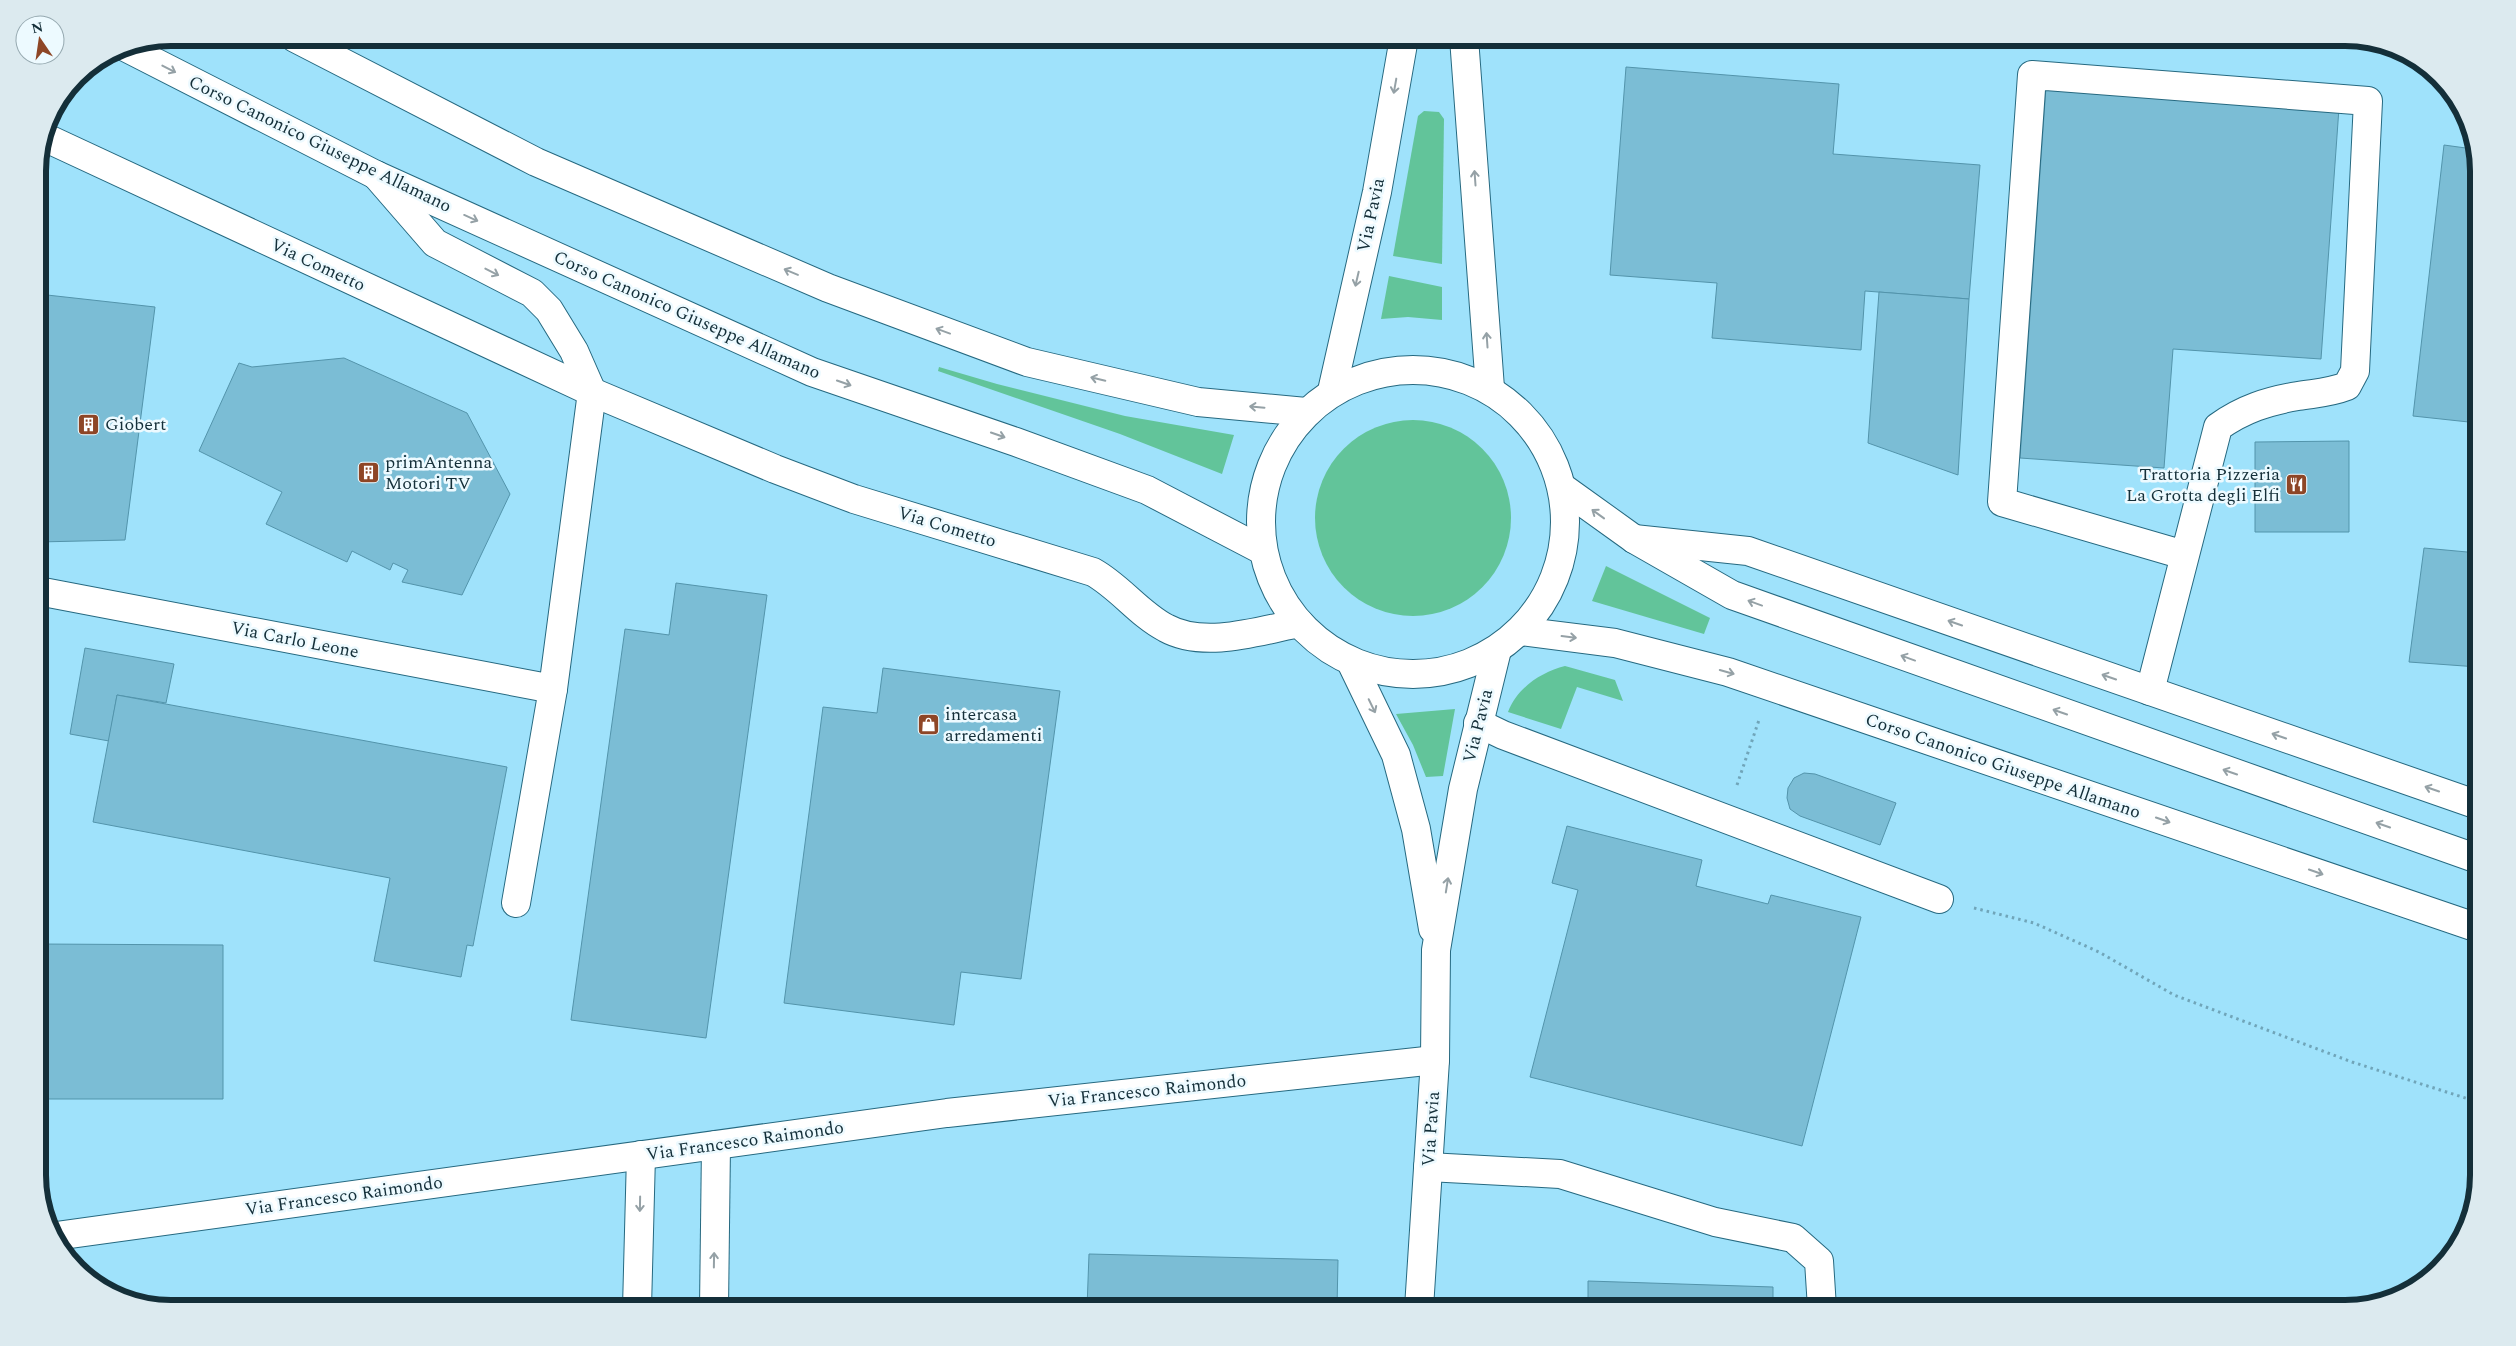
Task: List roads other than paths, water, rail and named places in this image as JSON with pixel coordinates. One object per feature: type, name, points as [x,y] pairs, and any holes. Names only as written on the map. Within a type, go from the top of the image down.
[{"type":"street","points":[[311,46],[536,162],[828,288],[1027,362],[1198,402],[1306,412]]},
{"type":"street","name":"Via Pavia","points":[[1332,391],[1377,192],[1403,46]]},
{"type":"street","points":[[1465,46],[1490,388]]},
{"type":"street","name":"Corso Canonico Giuseppe Allamano","points":[[135,52],[376,175],[812,372],[1016,442],[1147,490],[1262,550]]},
{"type":"street","points":[[2150,692],[2218,426],[2237,413],[2271,401],[2329,393],[2347,386],[2355,371],[2368,101],[2032,75],[2002,502],[2184,555]]},
{"type":"street","name":"Via Cometto","points":[[51,140],[592,392],[775,470],[854,499],[1093,572],[1108,580],[1146,614],[1167,629],[1192,636],[1215,637],[1299,623]]},
{"type":"street","points":[[376,175],[436,243],[532,293],[549,310],[574,351],[592,392],[552,690],[516,903]]},
{"type":"street","points":[[1410,368],[1451,373],[1490,388],[1523,415],[1548,448],[1563,488],[1566,540],[1551,589],[1520,631],[1498,650],[1451,670],[1400,674],[1351,662],[1327,649],[1299,623],[1277,594],[1262,550],[1261,500],[1276,452],[1306,412],[1332,391],[1370,375],[1410,368]]},
{"type":"street","points":[[1563,488],[1634,539],[1732,595],[2470,856]]},
{"type":"street","points":[[1634,539],[1748,551],[2470,802]]},
{"type":"street","name":"Via Carlo Leone","points":[[47,593],[552,690]]},
{"type":"street","name":"Corso Canonico Giuseppe Allamano","points":[[1520,631],[1615,643],[1728,672],[2470,925]]},
{"type":"street","name":"Via Pavia","points":[[1420,1300],[1435,1060],[1436,950],[1463,789],[1478,723],[1498,650]]},
{"type":"street","name":"Via Pavia","points":[[1351,662],[1396,755],[1416,829],[1436,950]]},
{"type":"street","points":[[1478,723],[1503,736],[1939,899]]},
{"type":"street","name":"Via Francesco Raimondo","points":[[62,1235],[947,1113],[1435,1060]]},
{"type":"street","points":[[714,1300],[716,1145]]},
{"type":"street","points":[[637,1300],[641,1155]]},
{"type":"street","points":[[1428,1167],[1560,1174],[1715,1222],[1793,1238],[1819,1261],[1821,1300]]},
{"type":"place","name":"Giobert","points":[[89,424]]},
{"type":"place","name":"primAntenna Motori TV","points":[[369,472]]},
{"type":"place","name":"Trattoria Pizzeria La Grotta degli Elfi","points":[[2296,484]]},
{"type":"place","name":"intercasa arredamenti","points":[[929,724]]}]
